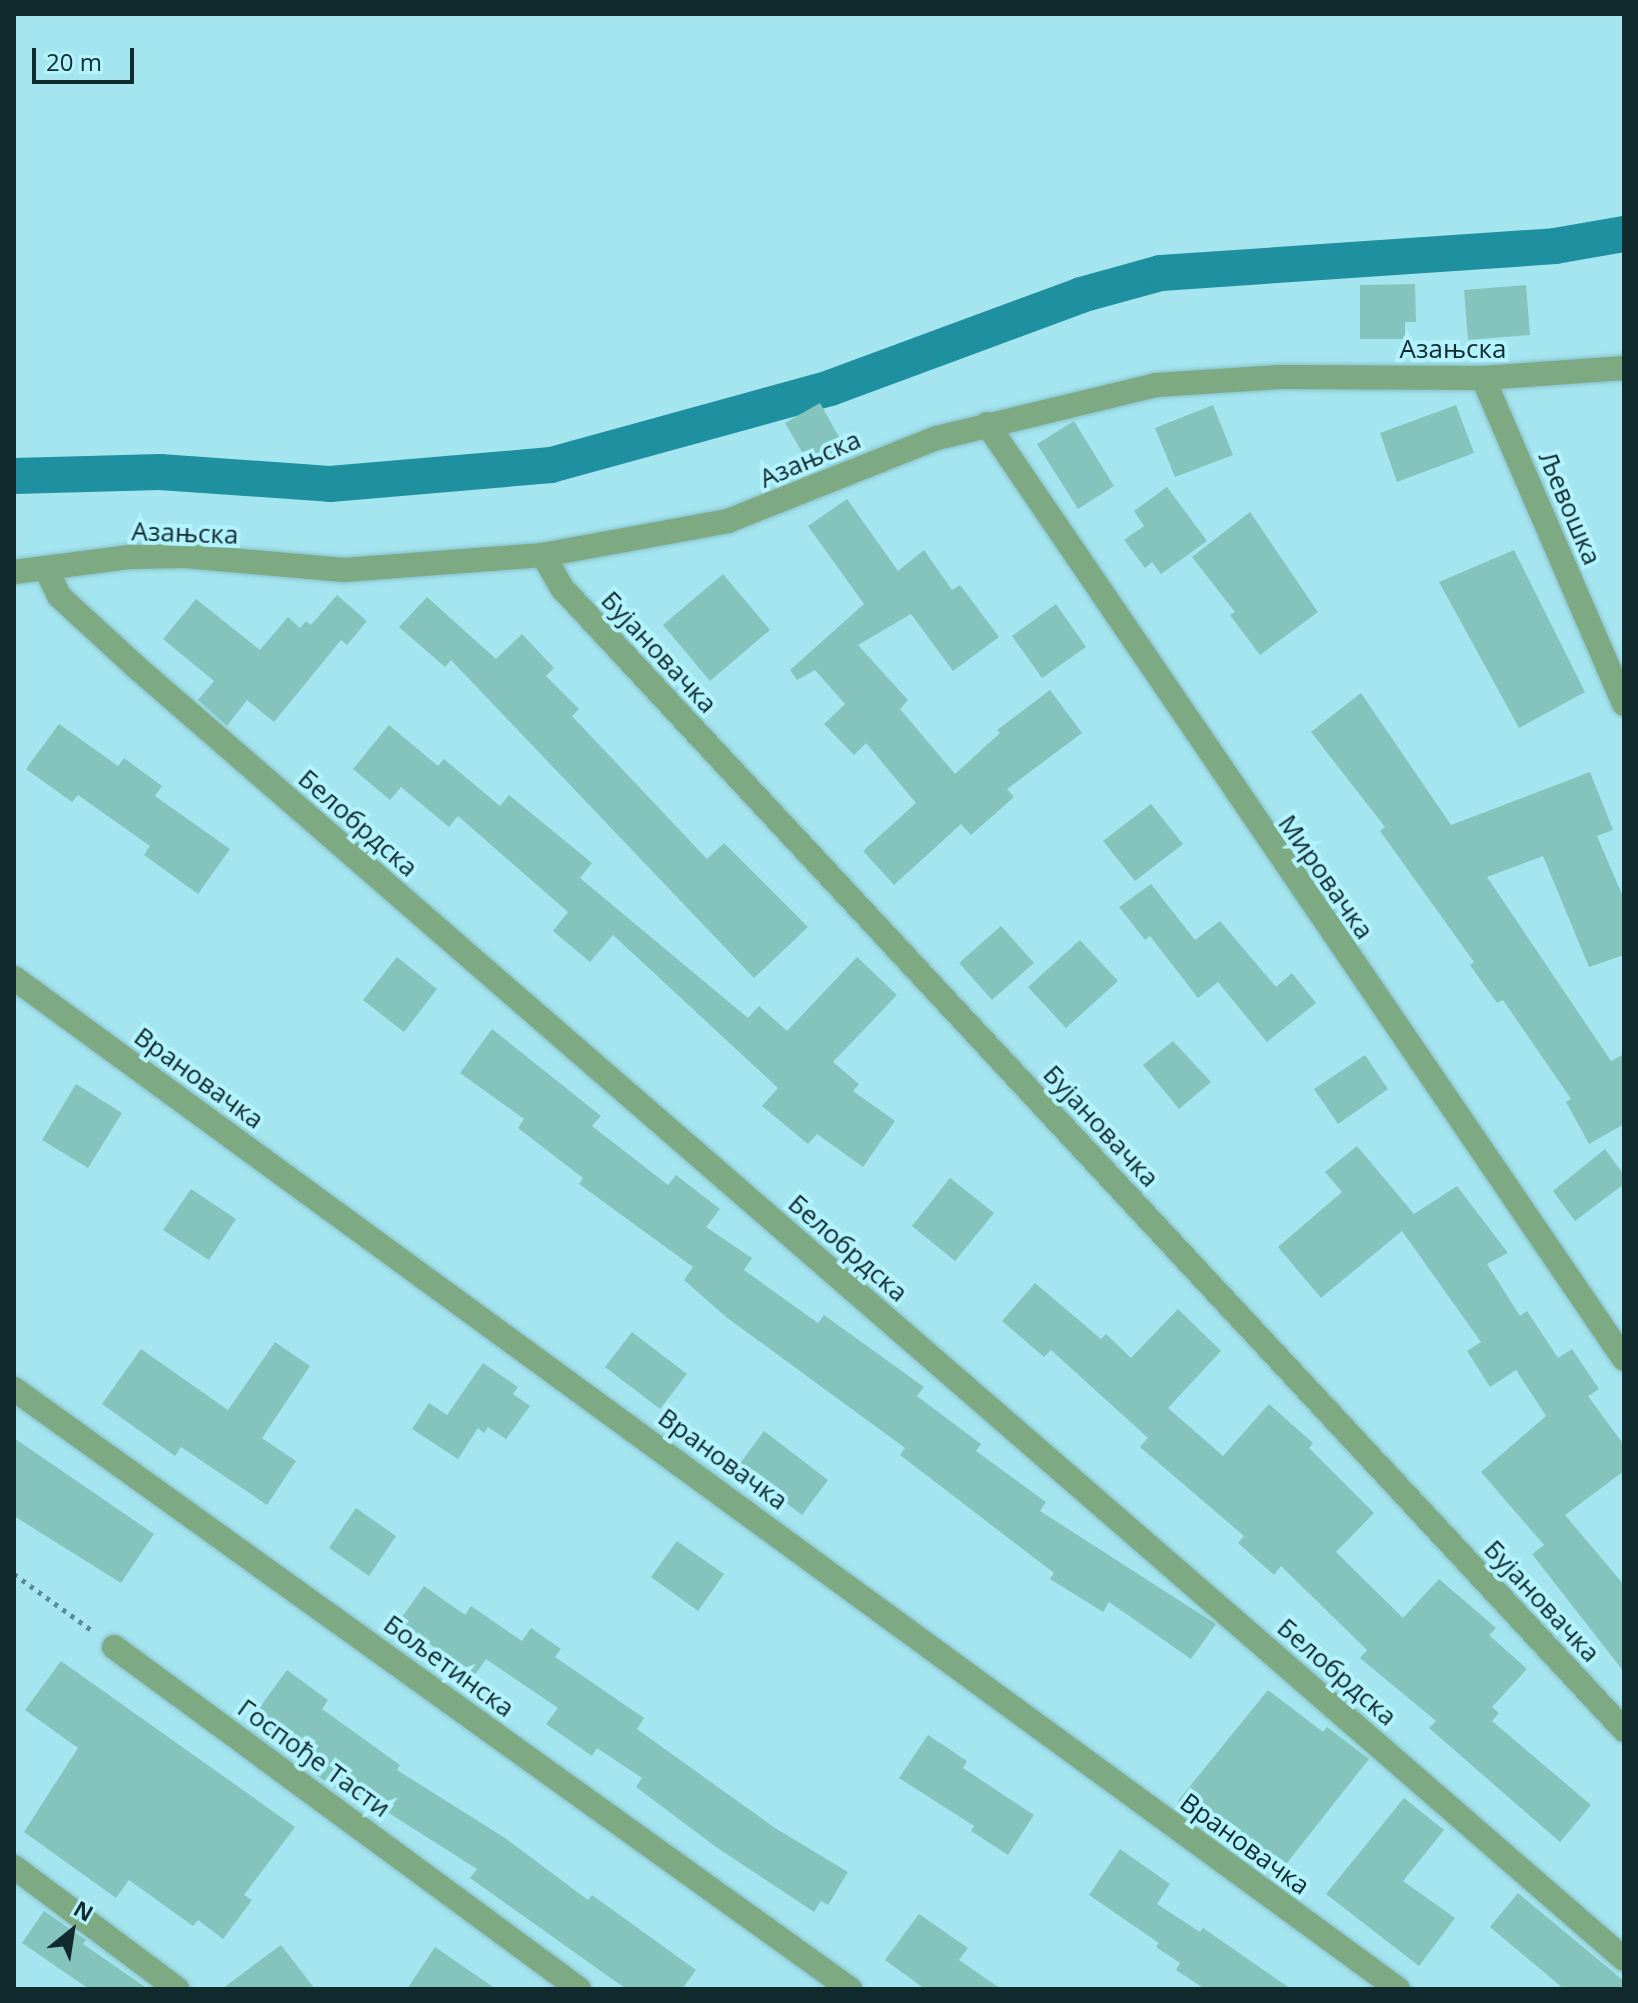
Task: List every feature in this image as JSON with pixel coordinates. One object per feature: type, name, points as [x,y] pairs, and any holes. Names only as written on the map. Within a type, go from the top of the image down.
[{"type":"street","name":"Азањска","points":[[14,572],[184,556],[344,570],[543,555],[728,521],[879,459],[987,424],[1156,385],[1219,378],[1483,378],[1624,368]]},
{"type":"street","name":"Љевошка","points":[[1483,378],[1624,704]]},
{"type":"street","name":"Мировачка","points":[[987,424],[1624,1359]]},
{"type":"street","name":"Бујановачка","points":[[543,555],[563,589],[1624,1730]]},
{"type":"street","name":"Белобрдска","points":[[46,569],[59,596],[135,666],[1624,1959]]},
{"type":"street","name":"Врановачка","points":[[14,978],[1398,1989]]},
{"type":"street","name":"Бољетинска","points":[[14,1389],[850,1989]]},
{"type":"street","name":"Госпође Тасти","points":[[114,1647],[579,1989]]},
{"type":"street","points":[[14,1867],[177,1989]]},
{"type":"path","points":[[14,1574],[114,1647]]},
{"type":"building","points":[[1415,284],[1416,322],[1405,322],[1405,339],[1360,339],[1360,285]]},
{"type":"building","points":[[1526,285],[1530,335],[1468,340],[1464,290]]},
{"type":"building","points":[[820,403],[844,446],[818,461],[807,461],[785,423]]},
{"type":"building","points":[[1213,405],[1233,455],[1175,477],[1155,428]]},
{"type":"building","points":[[1456,405],[1474,453],[1397,482],[1380,433]]},
{"type":"building","points":[[1074,421],[1114,486],[1078,509],[1037,444]]},
{"type":"building","points":[[1167,487],[1207,541],[1161,574],[1152,562],[1145,568],[1124,540],[1144,526],[1134,511]]},
{"type":"building","points":[[847,499],[898,571],[924,550],[952,590],[960,585],[999,637],[953,671],[911,614],[858,645],[908,700],[900,709],[955,774],[1000,733],[997,730],[1050,690],[1082,733],[1007,789],[1014,797],[971,835],[961,824],[894,885],[863,851],[916,803],[866,743],[854,755],[824,724],[845,704],[815,670],[797,680],[790,670],[864,604],[808,526]]},
{"type":"building","points":[[1250,512],[1318,612],[1260,655],[1230,615],[1235,612],[1192,557]]},
{"type":"building","points":[[1514,550],[1585,692],[1519,728],[1439,582]]},
{"type":"building","points":[[723,574],[770,630],[710,681],[663,625]]},
{"type":"building","points":[[337,595],[367,621],[347,645],[341,640],[274,722],[247,700],[227,726],[198,700],[214,681],[163,639],[196,599],[260,650],[288,617],[300,628],[306,621],[311,625]]},
{"type":"building","points":[[427,597],[496,659],[522,634],[554,668],[546,676],[579,709],[572,716],[707,859],[724,843],[808,927],[754,978],[451,660],[445,667],[399,627]]},
{"type":"building","points":[[1056,604],[1086,647],[1042,678],[1012,636]]},
{"type":"building","points":[[1361,693],[1451,825],[1590,772],[1613,830],[1597,836],[1624,899],[1624,955],[1589,967],[1543,856],[1487,877],[1611,1061],[1624,1054],[1624,1124],[1589,1144],[1566,1102],[1571,1099],[1503,1000],[1497,1003],[1470,965],[1474,962],[1380,831],[1385,827],[1311,732]]},
{"type":"building","points":[[59,724],[118,766],[124,758],[162,786],[155,796],[230,849],[198,894],[144,855],[150,846],[78,795],[72,802],[26,769]]},
{"type":"building","points":[[389,725],[438,766],[444,759],[500,806],[509,795],[592,863],[580,878],[748,1018],[759,1006],[787,1031],[857,957],[897,995],[833,1062],[859,1084],[853,1091],[895,1121],[863,1167],[817,1134],[808,1144],[762,1106],[778,1088],[613,935],[590,962],[553,931],[568,912],[458,816],[449,827],[401,787],[390,800],[353,769]]},
{"type":"building","points":[[1151,804],[1183,844],[1135,881],[1103,841]]},
{"type":"building","points":[[1151,884],[1195,940],[1220,921],[1276,987],[1292,973],[1316,1003],[1267,1042],[1218,982],[1198,998],[1150,936],[1145,940],[1119,907]]},
{"type":"building","points":[[1001,926],[1034,963],[992,1000],[959,963]]},
{"type":"building","points":[[1080,940],[1118,981],[1066,1028],[1028,987]]},
{"type":"building","points":[[397,957],[437,989],[404,1032],[363,1000]]},
{"type":"building","points":[[492,1029],[601,1116],[592,1126],[668,1185],[676,1175],[720,1209],[706,1227],[752,1258],[744,1270],[818,1323],[824,1315],[924,1387],[917,1396],[981,1444],[976,1451],[1046,1502],[1040,1511],[1216,1624],[1191,1659],[1109,1602],[1103,1612],[1050,1579],[1054,1573],[900,1455],[905,1448],[726,1317],[684,1280],[693,1267],[579,1184],[583,1178],[518,1128],[524,1119],[460,1073]]},
{"type":"building","points":[[1173,1041],[1211,1082],[1179,1109],[1143,1065]]},
{"type":"building","points":[[1365,1055],[1388,1089],[1338,1124],[1314,1089]]},
{"type":"building","points":[[76,1084],[122,1113],[88,1168],[42,1140]]},
{"type":"building","points":[[1357,1146],[1414,1214],[1457,1186],[1508,1253],[1487,1264],[1520,1316],[1527,1311],[1558,1358],[1572,1349],[1599,1389],[1588,1396],[1624,1445],[1624,1471],[1565,1515],[1624,1585],[1624,1672],[1532,1554],[1544,1545],[1481,1472],[1546,1416],[1516,1370],[1490,1387],[1467,1351],[1481,1342],[1402,1231],[1321,1298],[1278,1247],[1342,1192],[1325,1172]]},
{"type":"building","points":[[1605,1149],[1624,1175],[1624,1184],[1575,1221],[1553,1191]]},
{"type":"building","points":[[950,1178],[994,1213],[955,1261],[912,1226]]},
{"type":"building","points":[[191,1189],[236,1219],[209,1260],[163,1230]]},
{"type":"building","points":[[1035,1283],[1101,1339],[1106,1334],[1131,1358],[1178,1309],[1221,1351],[1168,1408],[1223,1456],[1269,1404],[1313,1443],[1309,1448],[1374,1513],[1336,1552],[1403,1618],[1439,1579],[1496,1628],[1489,1635],[1527,1669],[1492,1707],[1499,1713],[1492,1721],[1591,1805],[1560,1842],[1429,1728],[1436,1721],[1360,1658],[1367,1650],[1281,1566],[1274,1575],[1238,1543],[1244,1536],[1140,1447],[1148,1438],[1051,1350],[1044,1357],[1002,1321]]},
{"type":"building","points":[[632,1332],[687,1374],[660,1409],[605,1367]]},
{"type":"building","points":[[275,1342],[310,1366],[262,1438],[296,1461],[267,1505],[181,1447],[175,1456],[102,1404],[141,1349],[228,1410]]},
{"type":"building","points":[[483,1363],[518,1387],[513,1394],[530,1406],[506,1439],[488,1427],[484,1433],[478,1428],[458,1459],[412,1429],[429,1403],[447,1415]]},
{"type":"building","points":[[764,1431],[828,1480],[802,1515],[738,1466]]},
{"type":"building","points":[[14,1438],[154,1534],[121,1583],[14,1516]]},
{"type":"building","points":[[356,1508],[396,1536],[369,1576],[329,1548]]},
{"type":"building","points":[[677,1541],[724,1574],[698,1611],[651,1577]]},
{"type":"building","points":[[424,1586],[465,1615],[471,1606],[522,1641],[531,1628],[561,1649],[555,1657],[644,1718],[637,1729],[775,1828],[848,1872],[828,1905],[821,1901],[814,1912],[716,1847],[636,1787],[642,1778],[597,1748],[592,1756],[546,1724],[558,1708],[486,1659],[474,1676],[440,1652],[400,1620]]},
{"type":"building","points":[[61,1661],[295,1827],[244,1895],[252,1900],[223,1939],[198,1920],[193,1926],[129,1880],[116,1898],[24,1832],[78,1748],[25,1710]]},
{"type":"building","points":[[287,1670],[328,1700],[322,1709],[400,1765],[397,1770],[505,1838],[588,1900],[592,1895],[696,1970],[682,1989],[626,1989],[470,1878],[477,1869],[373,1803],[367,1811],[300,1763],[305,1756],[252,1718]]},
{"type":"building","points":[[1268,1690],[1323,1732],[1327,1727],[1369,1759],[1283,1868],[1269,1858],[1264,1864],[1178,1801]]},
{"type":"building","points":[[928,1735],[967,1761],[963,1768],[1034,1815],[1008,1855],[971,1831],[974,1826],[899,1778]]},
{"type":"building","points":[[1404,1798],[1444,1830],[1403,1881],[1455,1918],[1419,1966],[1326,1894]]},
{"type":"building","points":[[1120,1849],[1170,1884],[1157,1904],[1200,1932],[1203,1928],[1291,1989],[1205,1989],[1176,1970],[1180,1963],[1156,1947],[1159,1943],[1089,1895]]},
{"type":"building","points":[[1518,1893],[1624,1981],[1624,1989],[1564,1989],[1490,1927]]},
{"type":"building","points":[[44,1911],[86,1940],[83,1944],[148,1989],[89,1989],[22,1943]]},
{"type":"building","points":[[919,1914],[968,1948],[959,1960],[1001,1989],[925,1989],[885,1960]]},
{"type":"building","points":[[281,1945],[315,1989],[222,1989],[270,1953]]},
{"type":"building","points":[[435,1947],[496,1989],[407,1989]]},
{"type":"waterway","points":[[14,476],[160,472],[330,484],[551,465],[830,388],[1081,295],[1161,273],[1555,246],[1624,234]]}]
